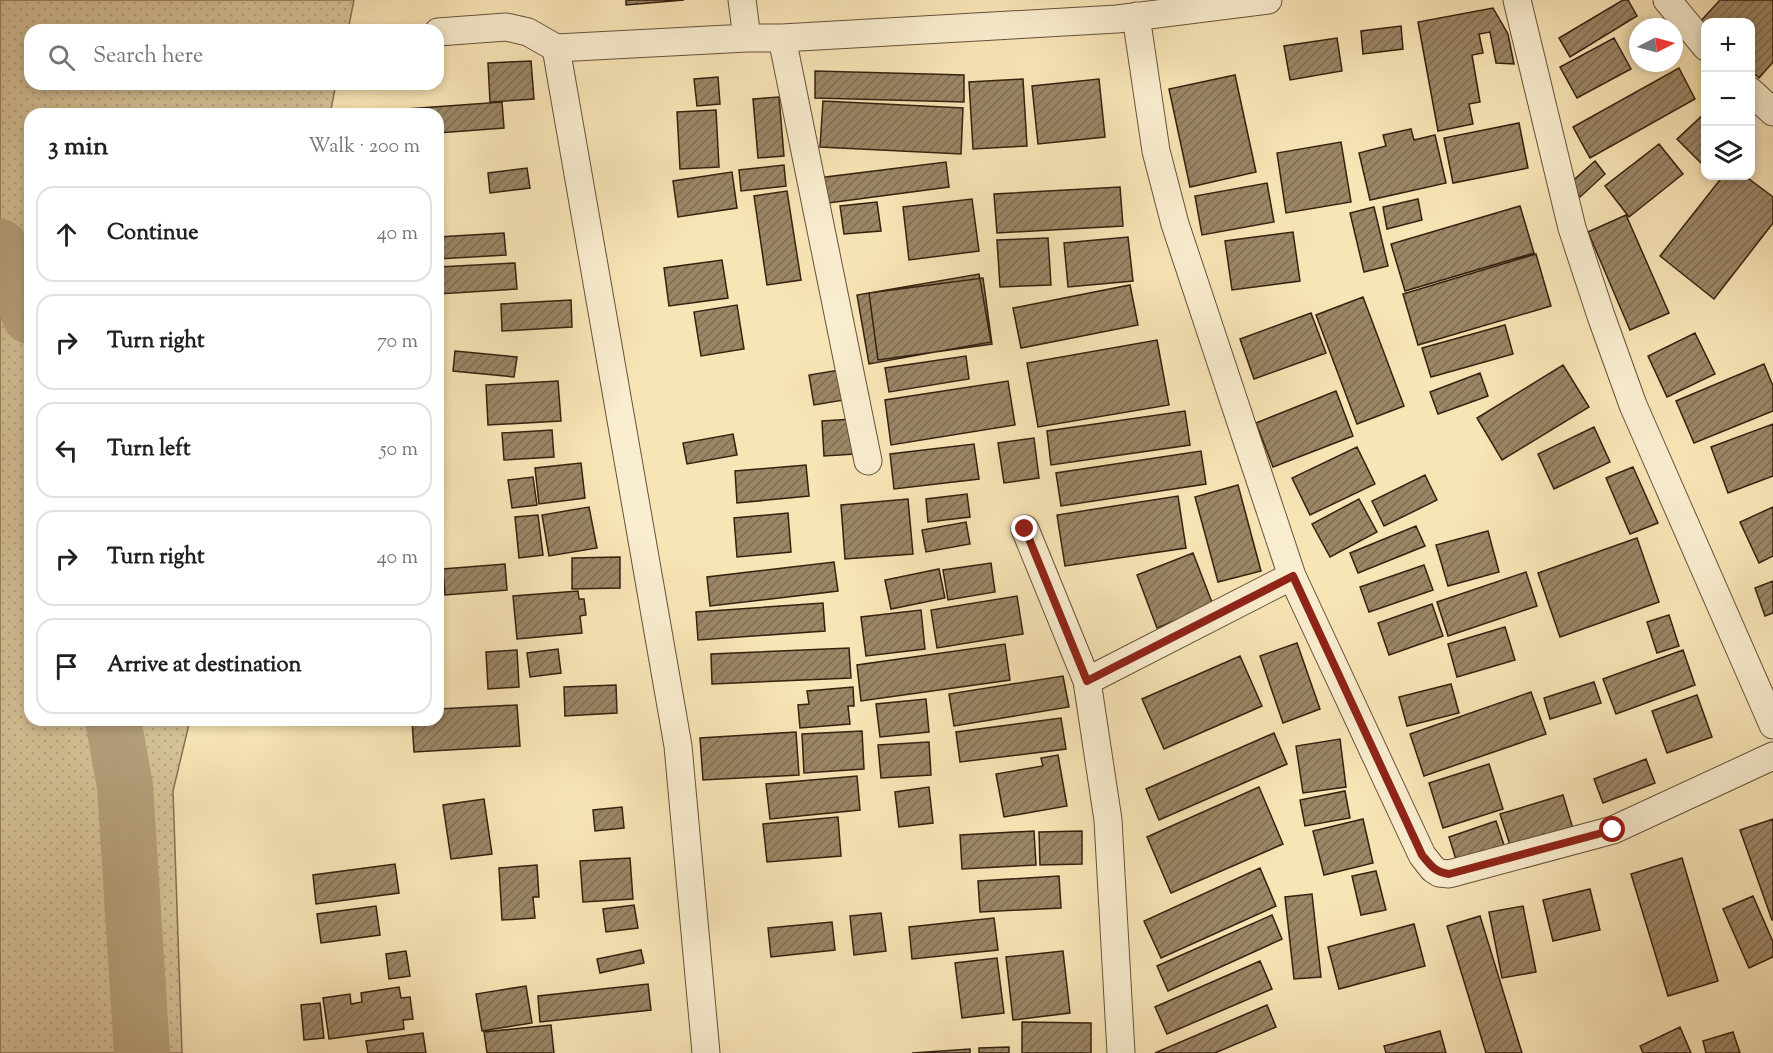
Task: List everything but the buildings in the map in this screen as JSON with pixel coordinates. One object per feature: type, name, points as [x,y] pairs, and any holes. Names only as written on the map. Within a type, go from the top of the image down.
[{"type":"street","points":[[742,0],[747,38]]},
{"type":"street","points":[[444,32],[506,27],[528,33],[555,48],[782,38],[1268,0]]},
{"type":"street","points":[[1517,0],[1572,228],[1601,316],[1633,405],[1773,725]]},
{"type":"street","points":[[1667,0],[1701,41]]},
{"type":"street","points":[[1123,12],[1175,224],[1293,576],[1422,855],[1433,869],[1439,873],[1449,874],[1613,830],[1773,756]]},
{"type":"street","points":[[782,38],[868,461]]},
{"type":"street","points":[[555,48],[678,746],[705,1053]]},
{"type":"street","points":[[1755,96],[1773,112]]},
{"type":"street","points":[[1025,529],[1087,681],[1108,820],[1120,1053]]},
{"type":"street","points":[[1087,681],[1293,576]]},
{"type":"shaded area","points":[[0,0],[354,0],[349,24],[24,24],[24,90],[335,90],[331,108],[24,108],[24,726],[189,726],[173,791],[182,1053],[0,1053]]},
{"type":"waterway","points":[[0,247],[24,302]]},
{"type":"waterway","points":[[114,726],[125,786],[142,1053]]},
{"type":"route","points":[[1025,529],[1087,681],[1293,576],[1422,855],[1439,873],[1449,874],[1613,830]]}]
